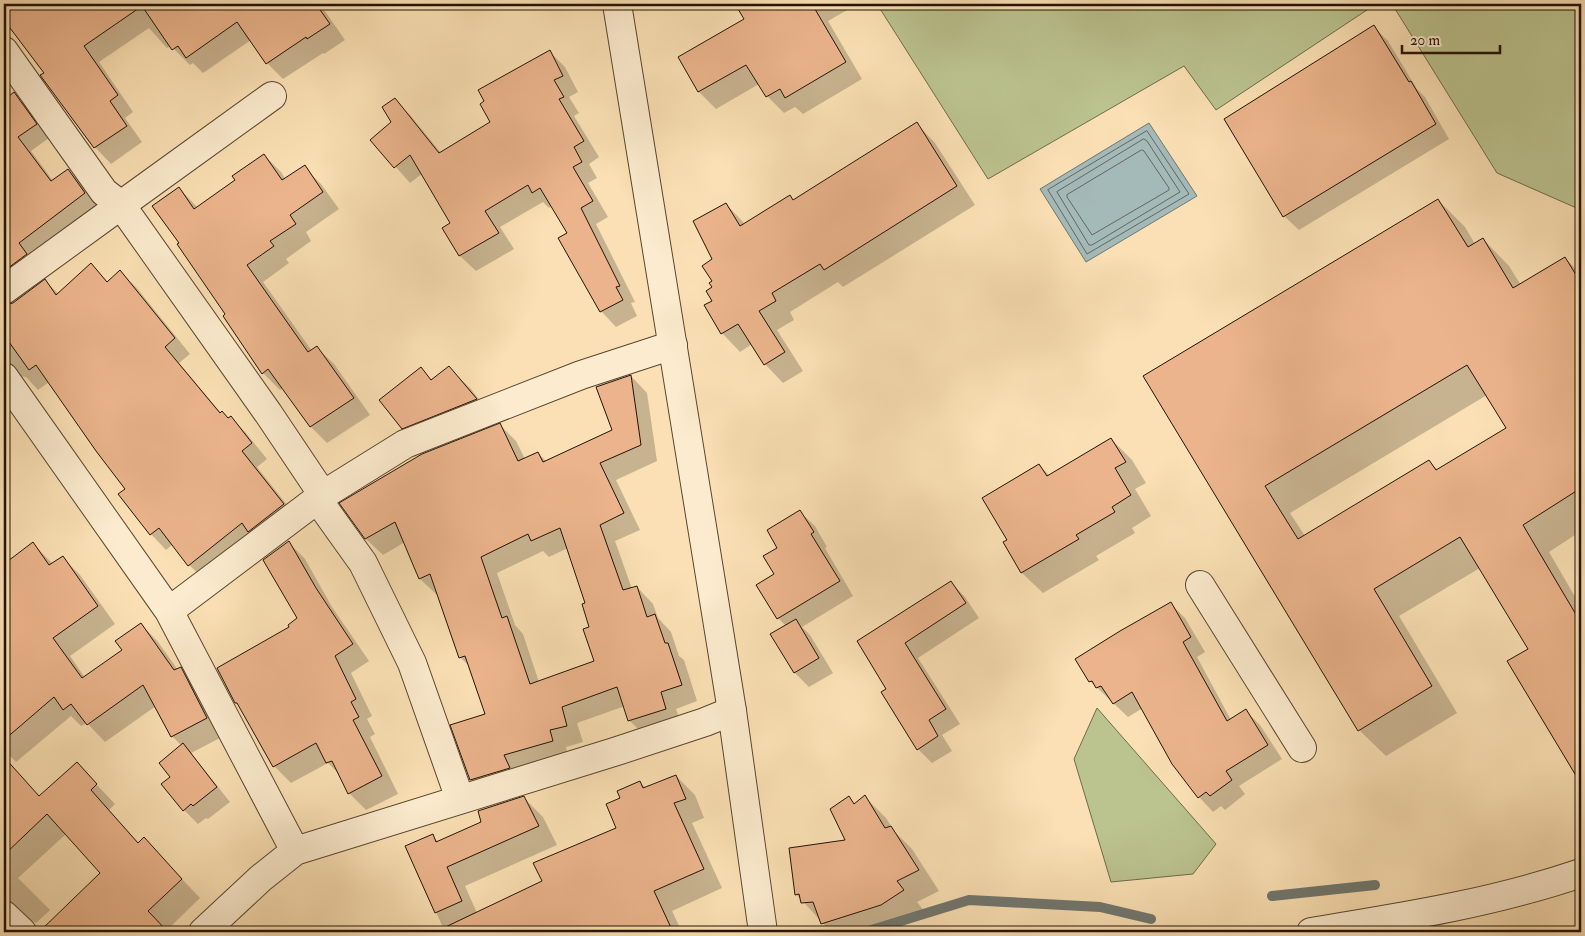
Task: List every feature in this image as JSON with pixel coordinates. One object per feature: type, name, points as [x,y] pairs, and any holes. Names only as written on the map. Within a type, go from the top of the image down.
[{"type":"street","points":[[617,4],[732,712],[764,932]]},
{"type":"street","points":[[4,51],[104,192],[121,205],[268,413],[363,562],[412,663],[460,799]]},
{"type":"street","points":[[4,290],[272,96]]},
{"type":"street","points":[[169,611],[321,498],[404,444],[581,375],[673,345]]},
{"type":"street","points":[[4,376],[169,611],[296,851]]},
{"type":"street","points":[[1200,585],[1302,748]]},
{"type":"street","points":[[203,932],[260,878],[296,851],[614,752],[732,712]]},
{"type":"street","points":[[1311,932],[1454,908],[1536,888],[1581,873]]},
{"type":"street","points":[[4,915],[22,932]]},
{"type":"green space","points":[[877,4],[1376,4],[1216,110],[1184,66],[988,179]]},
{"type":"green space","points":[[1392,4],[1581,4],[1581,210],[1497,173]]},
{"type":"green space","points":[[1097,708],[1216,844],[1193,874],[1111,882],[1074,759]]},
{"type":"water","points":[[1149,123],[1197,196],[1086,262],[1040,189]]},
{"type":"building","points":[[4,4],[316,4],[330,24],[307,39],[306,37],[266,64],[237,22],[186,58],[178,46],[172,50],[142,6],[84,46],[118,95],[110,101],[127,126],[94,148],[40,75],[44,73],[4,20]]},
{"type":"building","points":[[735,4],[812,4],[846,62],[785,98],[780,89],[766,97],[746,65],[698,92],[678,57],[744,19]]},
{"type":"building","points":[[1374,25],[1409,82],[1411,81],[1436,124],[1283,217],[1224,119]]},
{"type":"building","points":[[550,50],[563,76],[554,80],[564,97],[559,99],[584,141],[574,147],[582,162],[573,167],[593,201],[581,208],[620,286],[616,287],[623,300],[600,312],[558,238],[567,233],[540,188],[532,193],[528,185],[485,211],[499,233],[459,256],[442,228],[450,223],[410,155],[394,168],[370,140],[391,122],[382,107],[395,98],[439,153],[490,122],[480,104],[484,101],[478,90]]},
{"type":"building","points":[[14,92],[37,124],[18,137],[51,181],[68,169],[85,193],[19,243],[27,254],[4,271],[4,100]]},
{"type":"building","points":[[917,122],[957,186],[824,270],[820,264],[772,293],[776,301],[759,311],[785,352],[764,365],[738,324],[721,334],[704,305],[712,301],[706,291],[712,287],[709,283],[712,281],[702,266],[712,259],[693,221],[726,203],[740,226],[790,195],[793,200]]},
{"type":"building","points":[[264,154],[282,180],[305,165],[323,192],[290,215],[296,224],[270,241],[274,246],[247,265],[308,352],[317,346],[354,398],[310,427],[268,369],[262,374],[223,316],[225,314],[177,244],[179,243],[152,206],[179,187],[194,209],[235,180],[232,176]]},
{"type":"building","points":[[1438,199],[1468,247],[1483,238],[1513,288],[1565,257],[1581,283],[1581,488],[1523,525],[1581,623],[1581,784],[1507,661],[1528,649],[1460,537],[1374,589],[1432,686],[1358,731],[1143,376]],"holes":[[[1467,365],[1506,428],[1436,470],[1429,460],[1298,539],[1265,486]]]},
{"type":"building","points":[[91,263],[107,282],[120,270],[175,338],[165,347],[220,413],[222,411],[228,418],[231,416],[252,443],[242,451],[284,504],[248,532],[242,523],[188,566],[159,528],[150,535],[118,494],[125,489],[36,365],[29,370],[4,335],[4,305],[13,303],[45,279],[56,295]]},
{"type":"building","points":[[449,366],[477,399],[402,429],[379,400],[421,367],[431,380]]},
{"type":"building","points":[[631,375],[641,445],[600,463],[624,513],[600,525],[623,590],[637,586],[647,617],[655,614],[665,643],[668,643],[682,685],[661,692],[666,709],[628,721],[617,687],[562,707],[567,726],[550,730],[553,741],[504,755],[510,768],[470,780],[450,725],[485,714],[465,656],[459,658],[430,574],[419,579],[395,522],[365,539],[339,503],[422,454],[500,423],[518,461],[538,452],[543,462],[612,430],[596,387]],"holes":[[[560,528],[585,603],[582,604],[589,627],[583,629],[594,661],[530,684],[507,616],[502,618],[481,557],[528,534],[531,541]]]},
{"type":"building","points":[[1111,438],[1126,462],[1115,468],[1131,495],[1112,507],[1115,512],[1076,535],[1079,539],[1021,573],[1003,542],[1007,540],[982,498],[1039,464],[1047,476]]},
{"type":"building","points":[[800,510],[814,532],[811,534],[840,581],[777,619],[756,585],[774,574],[763,556],[777,548],[767,530]]},
{"type":"building","points":[[289,541],[316,588],[353,644],[335,656],[356,699],[351,702],[359,717],[353,720],[382,776],[348,794],[332,761],[326,763],[316,743],[273,767],[237,703],[235,703],[217,668],[289,627],[288,625],[297,618],[263,560]]},
{"type":"building","points":[[33,542],[49,565],[63,556],[98,606],[53,638],[82,678],[122,650],[115,641],[141,623],[174,670],[181,667],[207,718],[171,737],[143,685],[87,725],[71,704],[63,710],[54,697],[4,740],[4,564]]},
{"type":"building","points":[[951,581],[966,603],[905,643],[946,709],[929,720],[938,736],[917,750],[881,692],[886,689],[857,641]]},
{"type":"building","points":[[1171,602],[1191,637],[1183,642],[1227,721],[1246,709],[1268,745],[1226,771],[1232,780],[1210,796],[1206,792],[1198,798],[1172,764],[1132,692],[1113,704],[1101,686],[1096,688],[1092,681],[1089,682],[1075,659]]},
{"type":"building","points":[[796,619],[819,658],[794,673],[770,634]]},
{"type":"building","points":[[183,743],[217,787],[193,806],[191,804],[183,811],[161,784],[170,777],[159,763]]},
{"type":"building","points":[[4,757],[39,796],[77,762],[97,784],[91,790],[138,843],[144,837],[182,879],[148,911],[168,932],[39,932],[100,873],[47,814],[4,855]]},
{"type":"building","points":[[676,775],[686,799],[674,803],[704,869],[654,891],[673,932],[435,932],[542,881],[533,863],[616,828],[606,804],[620,798],[617,791],[640,781],[643,788]]},
{"type":"building","points":[[865,795],[885,828],[891,826],[919,870],[897,881],[904,890],[881,905],[821,924],[813,902],[801,903],[799,894],[795,895],[789,848],[845,840],[830,809],[849,796],[854,804]]},
{"type":"building","points":[[524,796],[539,826],[447,867],[462,901],[435,913],[405,846],[433,834],[436,842],[481,822],[478,811]]},
{"type":"waterway","points":[[1272,896],[1375,885]]},
{"type":"waterway","points":[[865,932],[969,900],[1100,907],[1151,919]]}]
